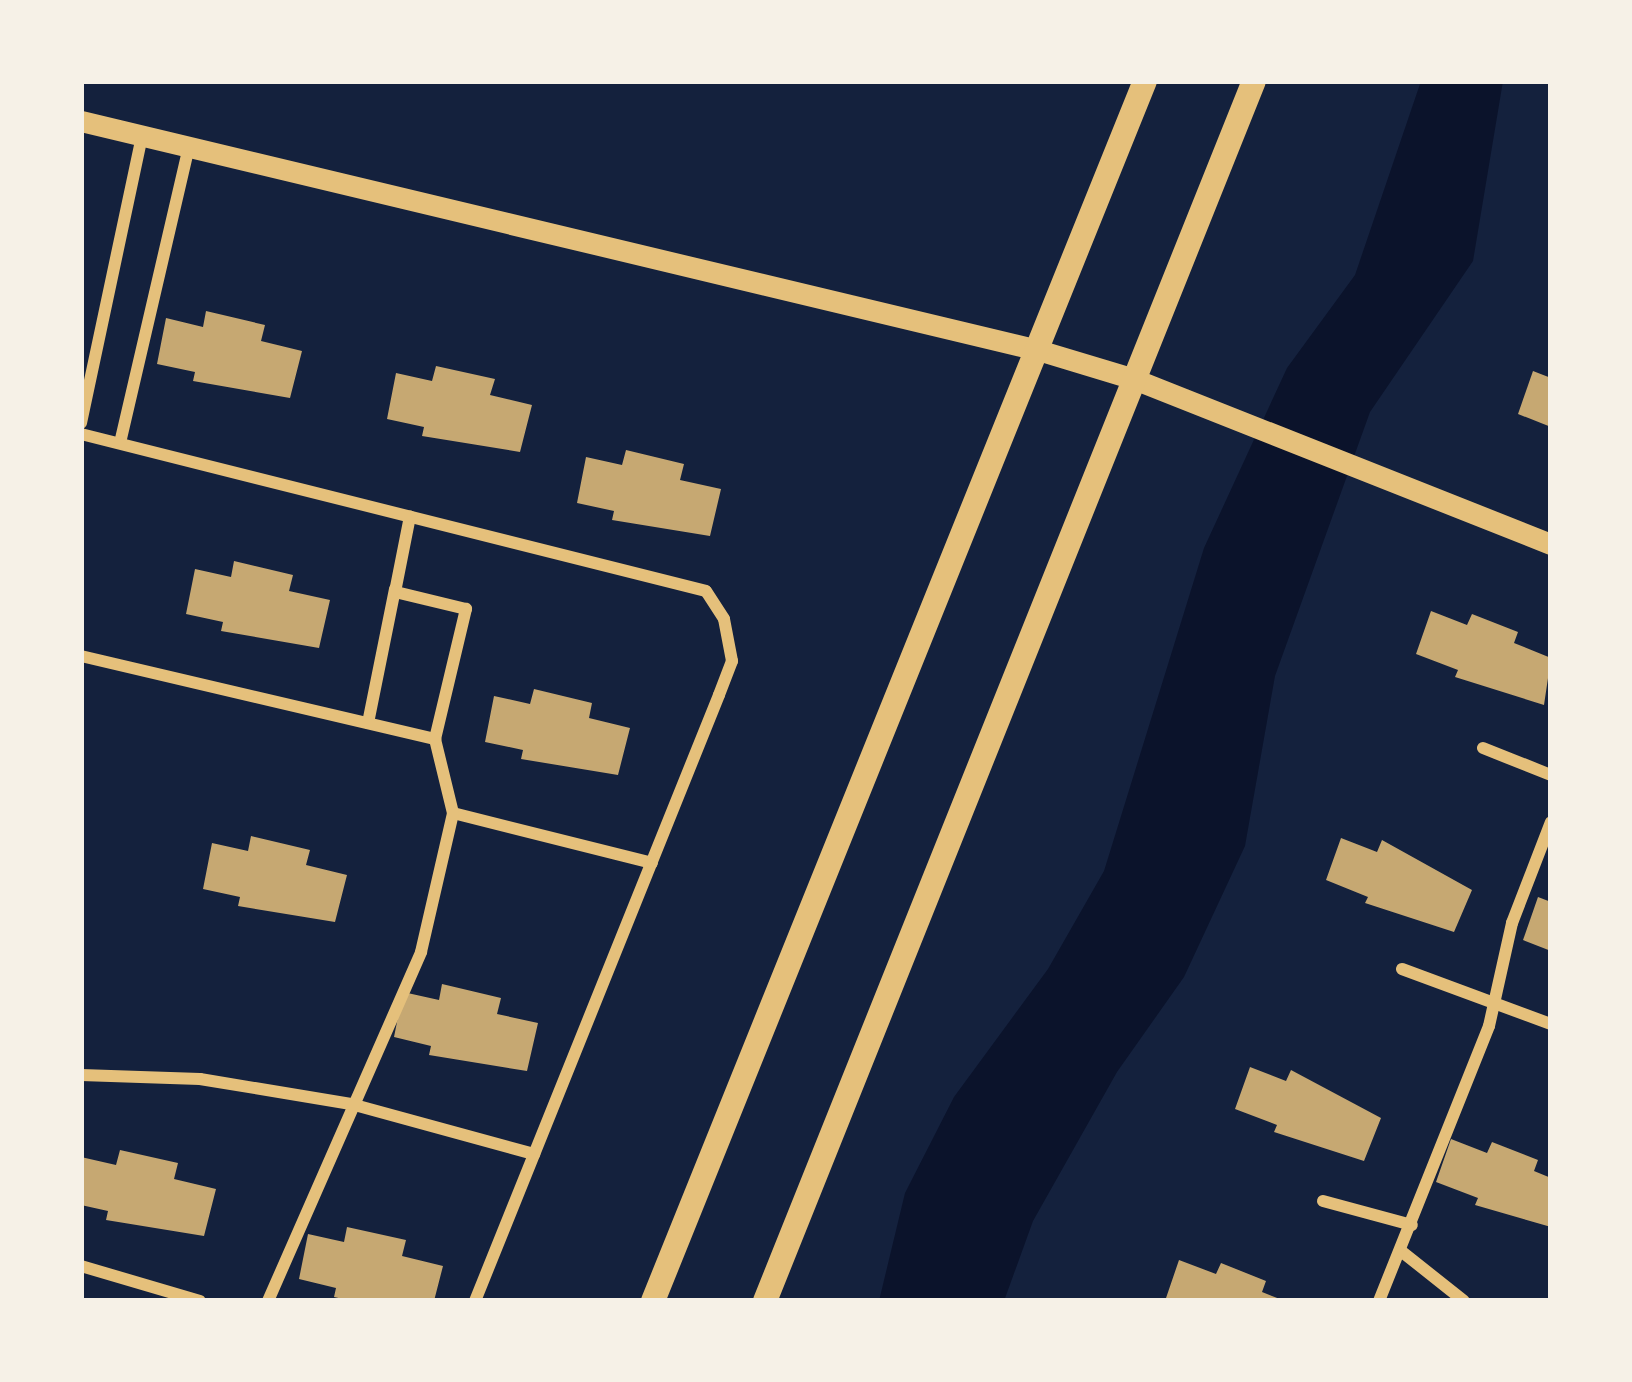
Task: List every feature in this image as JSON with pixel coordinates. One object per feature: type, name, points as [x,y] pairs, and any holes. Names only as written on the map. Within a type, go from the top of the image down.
[{"type":"main road","points":[[653,1301],[1145,81]]},
{"type":"main road","points":[[765,1301],[1254,81]]},
{"type":"street","points":[[81,121],[1038,350],[1134,379],[1551,544]]},
{"type":"street","points":[[81,423],[142,135]]},
{"type":"street","points":[[120,443],[189,147]]},
{"type":"street","points":[[81,434],[706,591],[724,620],[732,661],[475,1301]]},
{"type":"street","points":[[368,723],[410,516]]},
{"type":"street","points":[[268,1301],[351,1104],[384,1046],[421,952],[453,813],[435,739],[466,610],[395,592],[396,585]]},
{"type":"street","points":[[81,656],[435,739]]},
{"type":"street","points":[[1483,748],[1551,775]]},
{"type":"street","points":[[453,813],[652,863]]},
{"type":"street","points":[[1379,1301],[1412,1225],[1494,1001],[1512,922],[1551,822]]},
{"type":"street","points":[[1402,969],[1551,1024]]},
{"type":"street","points":[[81,1075],[200,1079],[351,1104],[534,1154]]},
{"type":"street","points":[[1323,1201],[1412,1225]]},
{"type":"street","points":[[1402,1251],[1464,1301]]},
{"type":"street","points":[[81,1266],[200,1301]]},
{"type":"water","points":[[1421,81],[1503,81],[1473,261],[1370,412],[1275,676],[1245,846],[1184,977],[1117,1072],[1033,1221],[1004,1301],[879,1301],[905,1193],[954,1097],[1048,969],[1104,871],[1204,548],[1287,368],[1355,275]]},
{"type":"building","points":[[206,311],[265,325],[261,341],[302,351],[290,398],[193,381],[195,372],[157,364],[166,318],[203,327]]},
{"type":"building","points":[[436,366],[495,379],[490,395],[532,405],[520,452],[422,436],[424,427],[387,419],[396,373],[432,381]]},
{"type":"building","points":[[1533,371],[1551,378],[1551,427],[1518,414]]},
{"type":"building","points":[[626,450],[684,464],[680,480],[721,489],[710,536],[612,520],[614,511],[577,503],[586,457],[622,465]]},
{"type":"building","points":[[234,561],[293,575],[289,591],[330,600],[319,648],[221,631],[223,622],[186,614],[195,569],[231,577]]},
{"type":"building","points":[[1431,611],[1467,625],[1472,614],[1518,632],[1514,643],[1551,658],[1544,705],[1455,677],[1458,670],[1416,654]]},
{"type":"building","points":[[534,689],[592,703],[589,718],[630,728],[618,775],[521,759],[523,750],[485,742],[494,696],[530,704]]},
{"type":"building","points":[[251,836],[310,850],[306,865],[347,875],[335,922],[238,906],[240,897],[203,889],[212,843],[248,851]]},
{"type":"building","points":[[1341,838],[1377,852],[1382,840],[1472,890],[1454,932],[1365,903],[1368,897],[1326,880]]},
{"type":"building","points":[[1538,897],[1551,902],[1551,951],[1523,940]]},
{"type":"building","points":[[442,984],[501,998],[497,1014],[538,1023],[527,1071],[429,1055],[431,1046],[394,1037],[403,992],[439,1000]]},
{"type":"building","points":[[1250,1067],[1286,1081],[1291,1070],[1381,1118],[1364,1161],[1274,1132],[1277,1125],[1235,1109]]},
{"type":"building","points":[[1451,1139],[1487,1153],[1492,1142],[1538,1160],[1534,1171],[1551,1178],[1551,1227],[1475,1205],[1478,1198],[1436,1182]]},
{"type":"building","points":[[120,1150],[178,1163],[174,1179],[216,1189],[204,1236],[106,1220],[108,1211],[81,1205],[81,1157],[116,1165]]},
{"type":"building","points":[[347,1227],[406,1240],[402,1256],[443,1266],[434,1301],[352,1301],[334,1297],[336,1288],[299,1279],[308,1234],[344,1242]]},
{"type":"building","points":[[1179,1260],[1216,1274],[1221,1263],[1266,1281],[1262,1292],[1285,1301],[1165,1301]]}]
